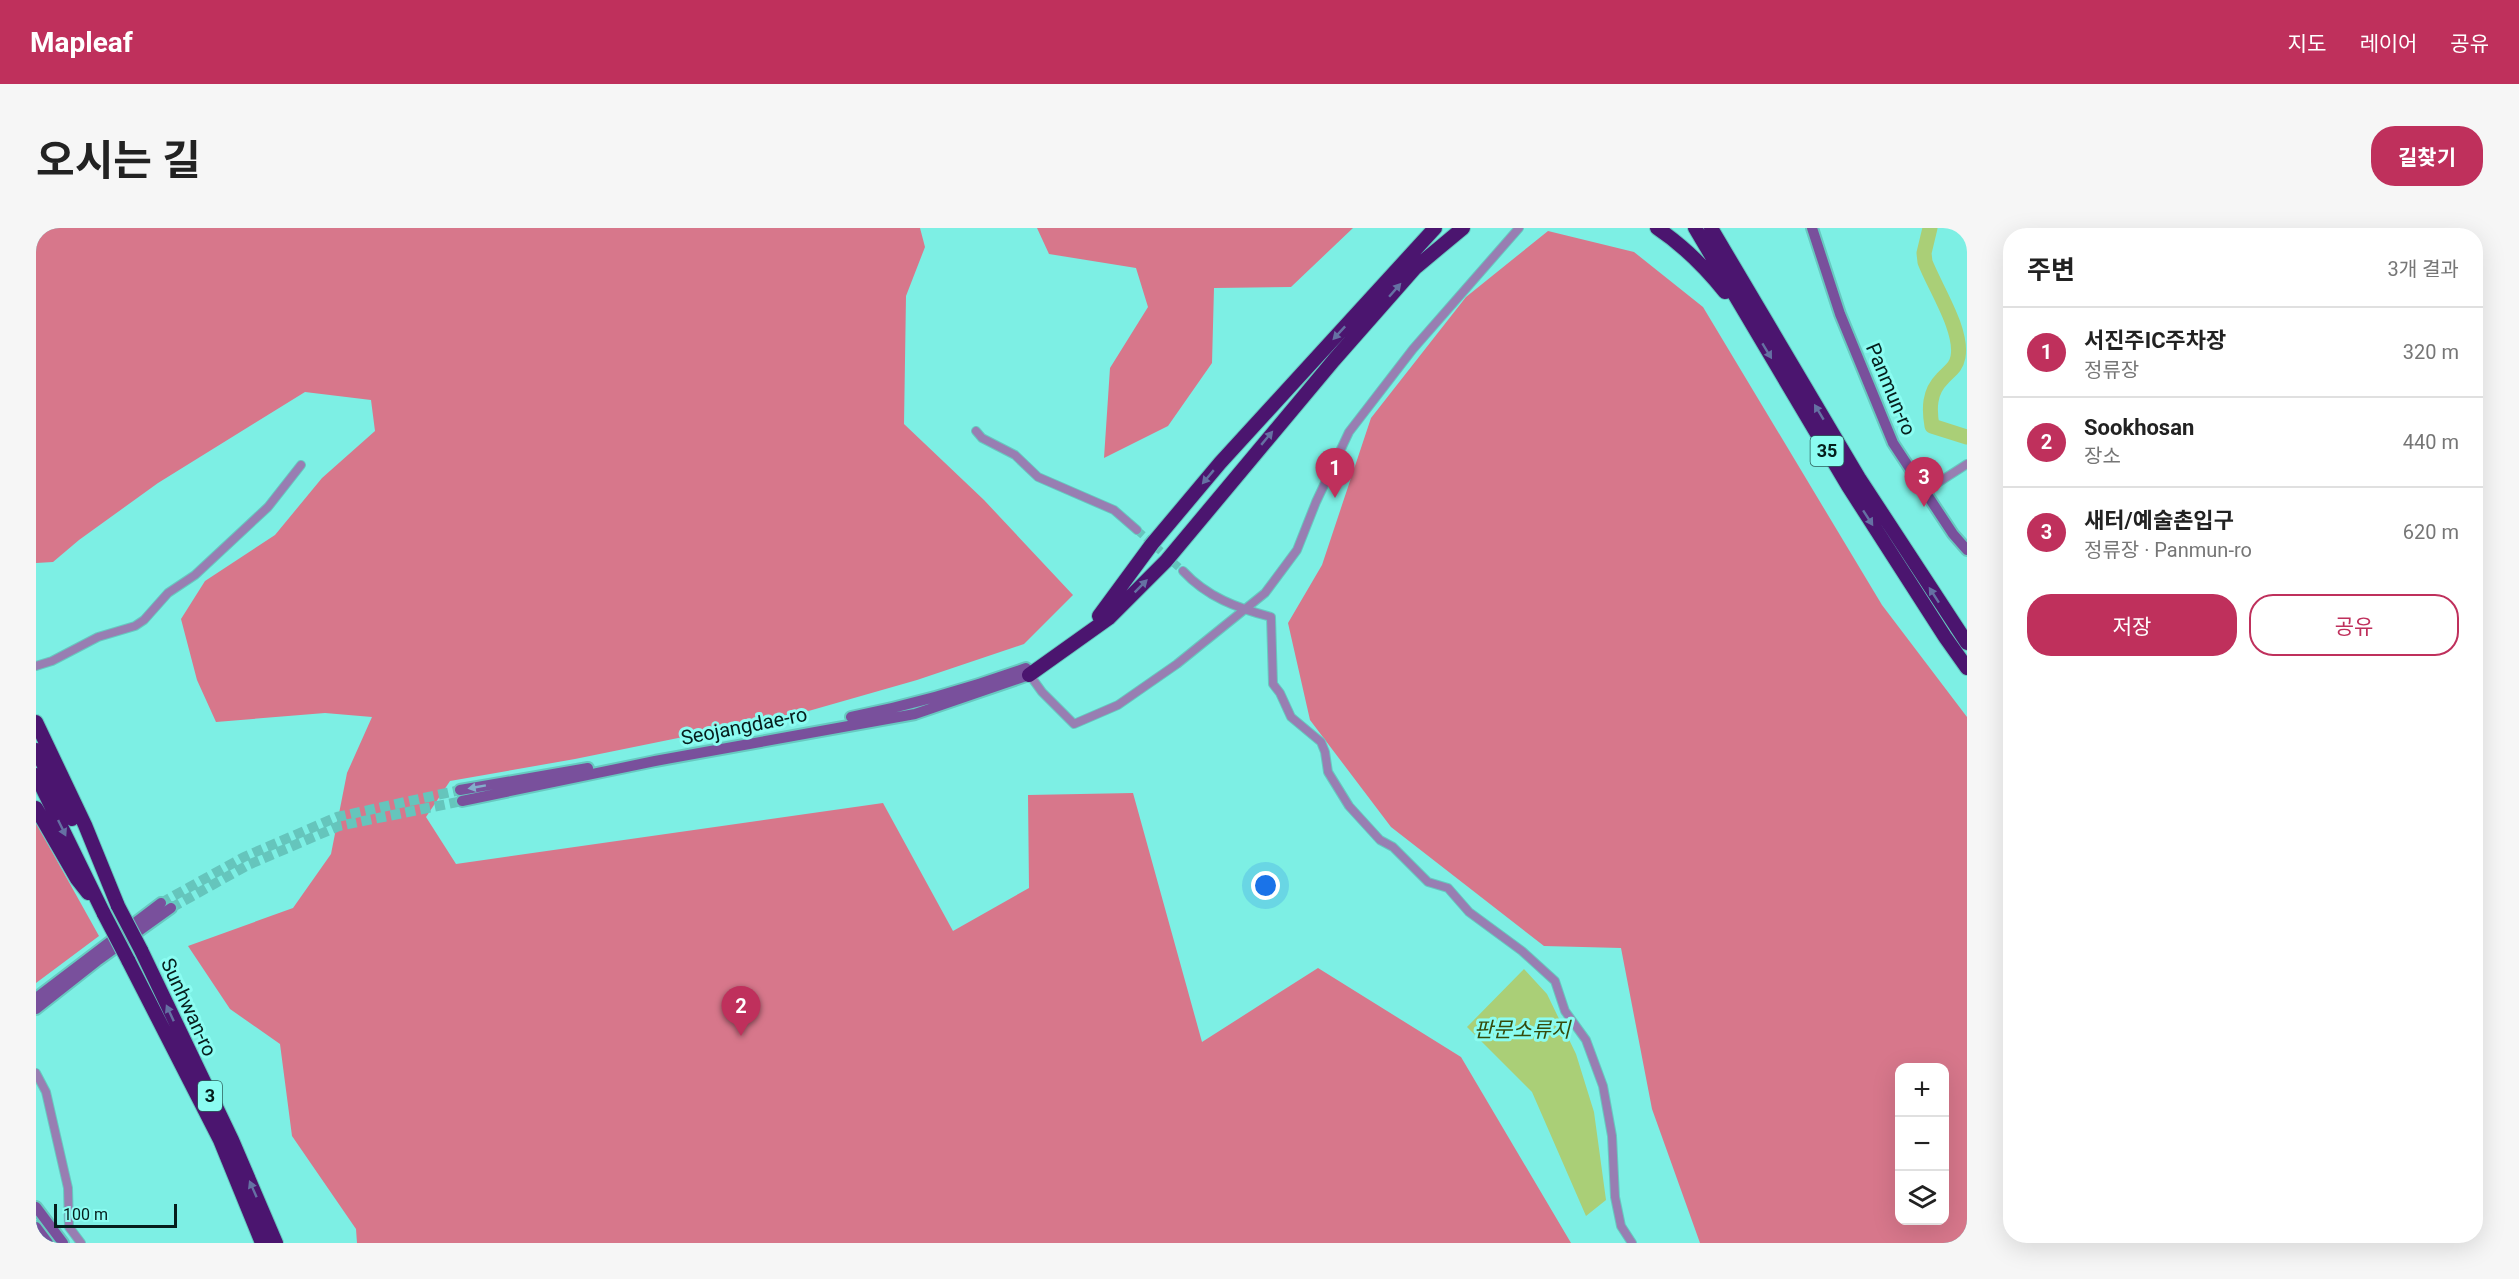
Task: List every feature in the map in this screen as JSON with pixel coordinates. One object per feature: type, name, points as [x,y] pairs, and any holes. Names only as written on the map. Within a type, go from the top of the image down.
[{"type":"highway","points":[[1028,671],[1109,618],[1166,561],[1334,360],[1450,228]]},
{"type":"highway","points":[[1415,268],[1463,228]]},
{"type":"highway","points":[[1657,228],[1677,241],[1697,259],[1754,328]]},
{"type":"highway","name":"35","points":[[1695,228],[1848,486],[1967,668]]},
{"type":"highway","name":"35","points":[[1710,228],[1859,478],[1967,643]]},
{"type":"highway","points":[[1028,671],[1104,612],[1152,544],[1220,463],[1435,229]]},
{"type":"highway","points":[[36,722],[85,825],[118,906]]},
{"type":"highway","name":"3","points":[[36,750],[118,906]]},
{"type":"highway","name":"3","points":[[36,775],[104,914]]},
{"type":"highway","points":[[36,808],[77,879],[104,914]]},
{"type":"highway","name":"Sunhwan-ro","points":[[118,906],[232,1140],[276,1243]]},
{"type":"highway","name":"Sunhwan-ro","points":[[104,914],[220,1140],[262,1243]]},
{"type":"street","points":[[1028,671],[1042,692],[1074,724],[1118,705],[1177,664],[1265,593],[1297,550],[1316,502],[1349,432],[1413,349],[1519,228]]},
{"type":"street","name":"Panmun-ro","points":[[1812,228],[1840,314],[1893,443],[1967,550]]},
{"type":"street","points":[[976,431],[982,438],[1015,455],[1038,477],[1114,510],[1137,530]]},
{"type":"street","points":[[1925,491],[1967,464]]},
{"type":"street","points":[[36,666],[52,662],[98,637],[135,626],[144,620],[168,593],[195,574],[268,507],[301,465]]},
{"type":"street","points":[[1183,571],[1196,585],[1212,596],[1245,610],[1271,617],[1273,684],[1280,693],[1291,717],[1321,742],[1328,772],[1349,806],[1380,840],[1393,846],[1428,882],[1448,888],[1470,912],[1548,972],[1555,981],[1565,1011],[1586,1040],[1603,1086],[1612,1136],[1615,1197],[1621,1226],[1632,1243]]},
{"type":"street","name":"Seojangdae-ro","points":[[461,796],[910,706],[1028,671]]},
{"type":"street","points":[[36,998],[166,906],[36,1009]]},
{"type":"street","points":[[36,1073],[46,1092],[68,1188],[69,1227],[81,1243]]},
{"type":"street","points":[[36,1208],[63,1243]]},
{"type":"street","points":[[36,1227],[48,1243]]},
{"type":"shaded area","points":[[36,228],[920,228],[925,247],[906,296],[904,424],[984,500],[1073,595],[1024,644],[917,680],[805,712],[575,759],[450,781],[426,817],[456,864],[883,803],[953,931],[1029,888],[1028,795],[1133,793],[1202,1042],[1318,968],[1461,1057],[1571,1243],[357,1243],[356,1229],[292,1136],[280,1044],[230,1009],[188,946],[293,908],[331,854],[347,773],[372,717],[325,713],[216,722],[197,680],[181,619],[205,581],[275,535],[322,478],[375,431],[371,400],[305,392],[158,483],[79,540],[53,562],[36,563]]},
{"type":"shaded area","points":[[1037,228],[1353,228],[1291,287],[1214,288],[1212,363],[1168,426],[1104,458],[1110,368],[1148,307],[1136,268],[1049,254]]},
{"type":"shaded area","points":[[1548,231],[1634,252],[1703,307],[1882,605],[1967,717],[1967,1243],[1700,1243],[1652,1109],[1621,948],[1544,946],[1391,827],[1310,720],[1288,623],[1322,565],[1371,418],[1466,297]]},
{"type":"shaded area","points":[[36,823],[99,936],[36,983]]},
{"type":"water","name":"판문소류지","points":[[1524,969],[1547,994],[1576,1054],[1594,1112],[1606,1200],[1586,1216],[1532,1092],[1467,1027]]},
{"type":"waterway","points":[[1930,228],[1924,253],[1925,262],[1947,309],[1958,346],[1956,364],[1938,384],[1932,395],[1930,407],[1932,426],[1967,437]]},
{"type":"tunnel","points":[[1137,530],[1183,571]]},
{"type":"tunnel","points":[[161,903],[244,857],[337,817],[460,790]]},
{"type":"tunnel","points":[[171,908],[248,865],[339,826],[462,801]]},
{"type":"place","name":"서진주IC주차장","points":[[1335,498]]},
{"type":"place","name":"새터/예술촌입구","points":[[1924,507]]},
{"type":"place","name":"Sookhosan","points":[[741,1036]]}]
